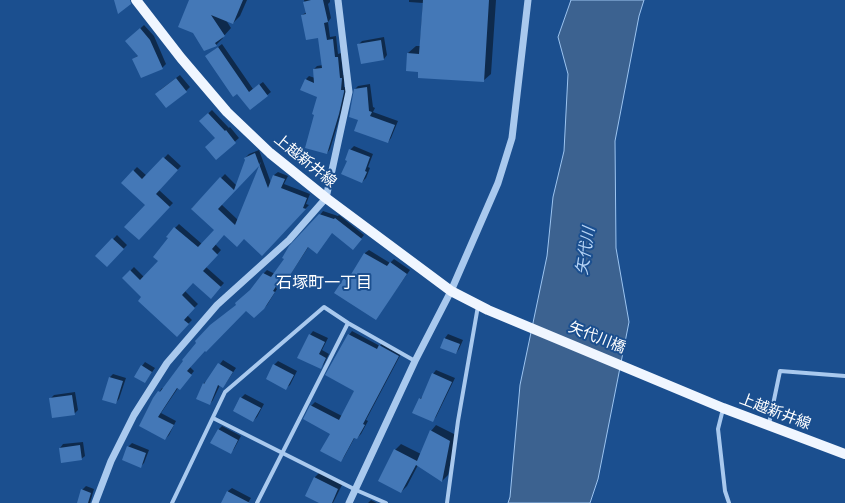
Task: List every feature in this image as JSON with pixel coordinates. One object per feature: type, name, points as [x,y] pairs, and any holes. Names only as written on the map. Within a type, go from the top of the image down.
[{"type":"main road","name":"上越新井線","points":[[136,0],[181,58],[227,112],[270,153],[326,198],[451,291],[483,308]]},
{"type":"main road","name":"矢代川橋","points":[[483,308],[694,395]]},
{"type":"main road","name":"上越新井線","points":[[694,395],[768,426],[845,454]]},
{"type":"street","points":[[95,503],[111,461],[131,421],[167,363],[217,305],[289,240],[326,198],[349,92],[338,0]]},
{"type":"street","points":[[349,503],[415,361],[451,291],[498,183],[512,138],[528,0]]},
{"type":"street","points":[[172,503],[225,392],[324,308],[415,361]]},
{"type":"street","points":[[446,503],[458,421],[483,308]]},
{"type":"street","points":[[257,503],[348,323]]},
{"type":"street","points":[[768,426],[780,371],[845,376]]},
{"type":"street","points":[[723,408],[718,429],[725,491],[729,503]]},
{"type":"street","points":[[213,418],[282,454],[386,503]]},
{"type":"water","name":"矢代川","points":[[571,0],[644,0],[639,16],[615,141],[616,248],[629,322],[598,479],[590,503],[508,503],[510,497],[520,385],[547,256],[553,197],[564,151],[568,74],[558,37]]},
{"type":"building","points":[[114,0],[130,0],[131,4],[118,14]]},
{"type":"building","points":[[189,0],[243,0],[233,24],[211,15],[225,36],[215,43],[217,46],[204,51],[193,33],[178,27]]},
{"type":"building","points":[[323,0],[328,22],[324,23],[327,40],[333,39],[335,57],[338,57],[340,78],[342,78],[341,90],[344,90],[339,114],[327,154],[305,148],[314,115],[312,114],[317,97],[300,90],[305,79],[314,83],[313,69],[322,68],[318,38],[306,40],[301,15],[306,14],[303,2]]},
{"type":"building","points":[[423,0],[489,0],[484,82],[418,78],[418,72],[406,71],[407,53],[419,54]]},
{"type":"building","points":[[140,28],[150,40],[163,69],[141,78],[132,59],[138,56],[125,41]]},
{"type":"building","points":[[381,40],[384,60],[361,64],[357,44]]},
{"type":"building","points":[[218,47],[249,92],[259,84],[268,96],[250,110],[237,94],[233,97],[205,56]]},
{"type":"building","points":[[176,78],[187,92],[166,108],[155,94]]},
{"type":"building","points":[[367,87],[369,111],[372,112],[370,116],[395,125],[388,143],[354,131],[358,120],[349,117],[354,89]]},
{"type":"building","points":[[208,113],[225,131],[226,130],[236,143],[216,160],[205,147],[215,138],[199,121]]},
{"type":"building","points":[[349,149],[370,157],[365,171],[367,172],[362,183],[341,174],[347,161],[345,160]]},
{"type":"building","points":[[255,153],[268,188],[273,175],[285,179],[281,188],[307,198],[303,208],[306,209],[262,256],[244,239],[237,247],[224,235],[212,249],[218,255],[203,271],[221,287],[211,299],[193,283],[182,295],[195,308],[184,320],[189,324],[177,337],[138,301],[141,297],[122,278],[130,270],[140,280],[158,261],[153,257],[168,238],[166,237],[174,227],[198,247],[214,230],[191,209],[220,177],[234,190],[245,160],[244,158]],"holes":[[[259,166],[235,225],[218,209]]]},
{"type":"building","points":[[163,157],[178,170],[156,194],[170,207],[139,240],[124,227],[145,205],[121,183],[133,170],[142,179]]},
{"type":"building","points":[[319,214],[334,219],[335,218],[362,239],[353,250],[332,233],[317,254],[308,247],[287,280],[282,277],[273,291],[275,292],[264,309],[254,318],[246,311],[187,371],[192,375],[180,390],[177,388],[158,417],[174,425],[165,440],[139,426],[153,398],[158,391],[160,392],[183,361],[182,360],[196,343],[195,341],[210,325],[236,305],[235,303],[250,290],[263,273],[271,277],[284,259],[282,258],[289,246]]},
{"type":"building","points":[[112,238],[124,249],[107,267],[95,256]]},
{"type":"building","points":[[364,253],[387,266],[390,262],[407,274],[376,320],[334,293],[344,278],[347,281]]},
{"type":"building","points":[[309,334],[325,342],[319,354],[326,358],[321,369],[297,358]]},
{"type":"building","points":[[348,334],[377,349],[379,345],[399,356],[363,424],[365,425],[357,439],[354,438],[341,462],[320,451],[330,434],[303,419],[310,405],[339,420],[354,391],[325,375]]},
{"type":"building","points":[[444,338],[460,344],[456,354],[440,348]]},
{"type":"building","points":[[218,363],[233,372],[223,388],[218,385],[210,405],[196,399],[203,383],[204,384]]},
{"type":"building","points":[[273,364],[294,375],[286,390],[266,379]]},
{"type":"building","points":[[141,365],[152,372],[145,383],[134,377]]},
{"type":"building","points":[[432,373],[452,382],[433,422],[412,413],[419,398],[421,399]]},
{"type":"building","points":[[109,377],[123,381],[116,404],[102,400]]},
{"type":"building","points":[[72,395],[75,415],[52,418],[49,398]]},
{"type":"building","points":[[240,397],[261,408],[253,422],[233,411]]},
{"type":"building","points":[[218,429],[238,440],[231,454],[210,443]]},
{"type":"building","points":[[430,430],[450,441],[442,482],[416,465],[401,493],[378,481],[394,449],[417,461]]},
{"type":"building","points":[[80,445],[82,460],[61,463],[59,448]]},
{"type":"building","points":[[127,446],[146,453],[141,468],[122,460]]},
{"type":"building","points":[[314,477],[338,489],[332,503],[319,503],[305,496]]},
{"type":"building","points":[[81,489],[91,493],[88,503],[77,503]]},
{"type":"building","points":[[227,491],[250,503],[221,503]]},
{"type":"district","name":"石塚町一丁目","points":[[324,283]]}]
